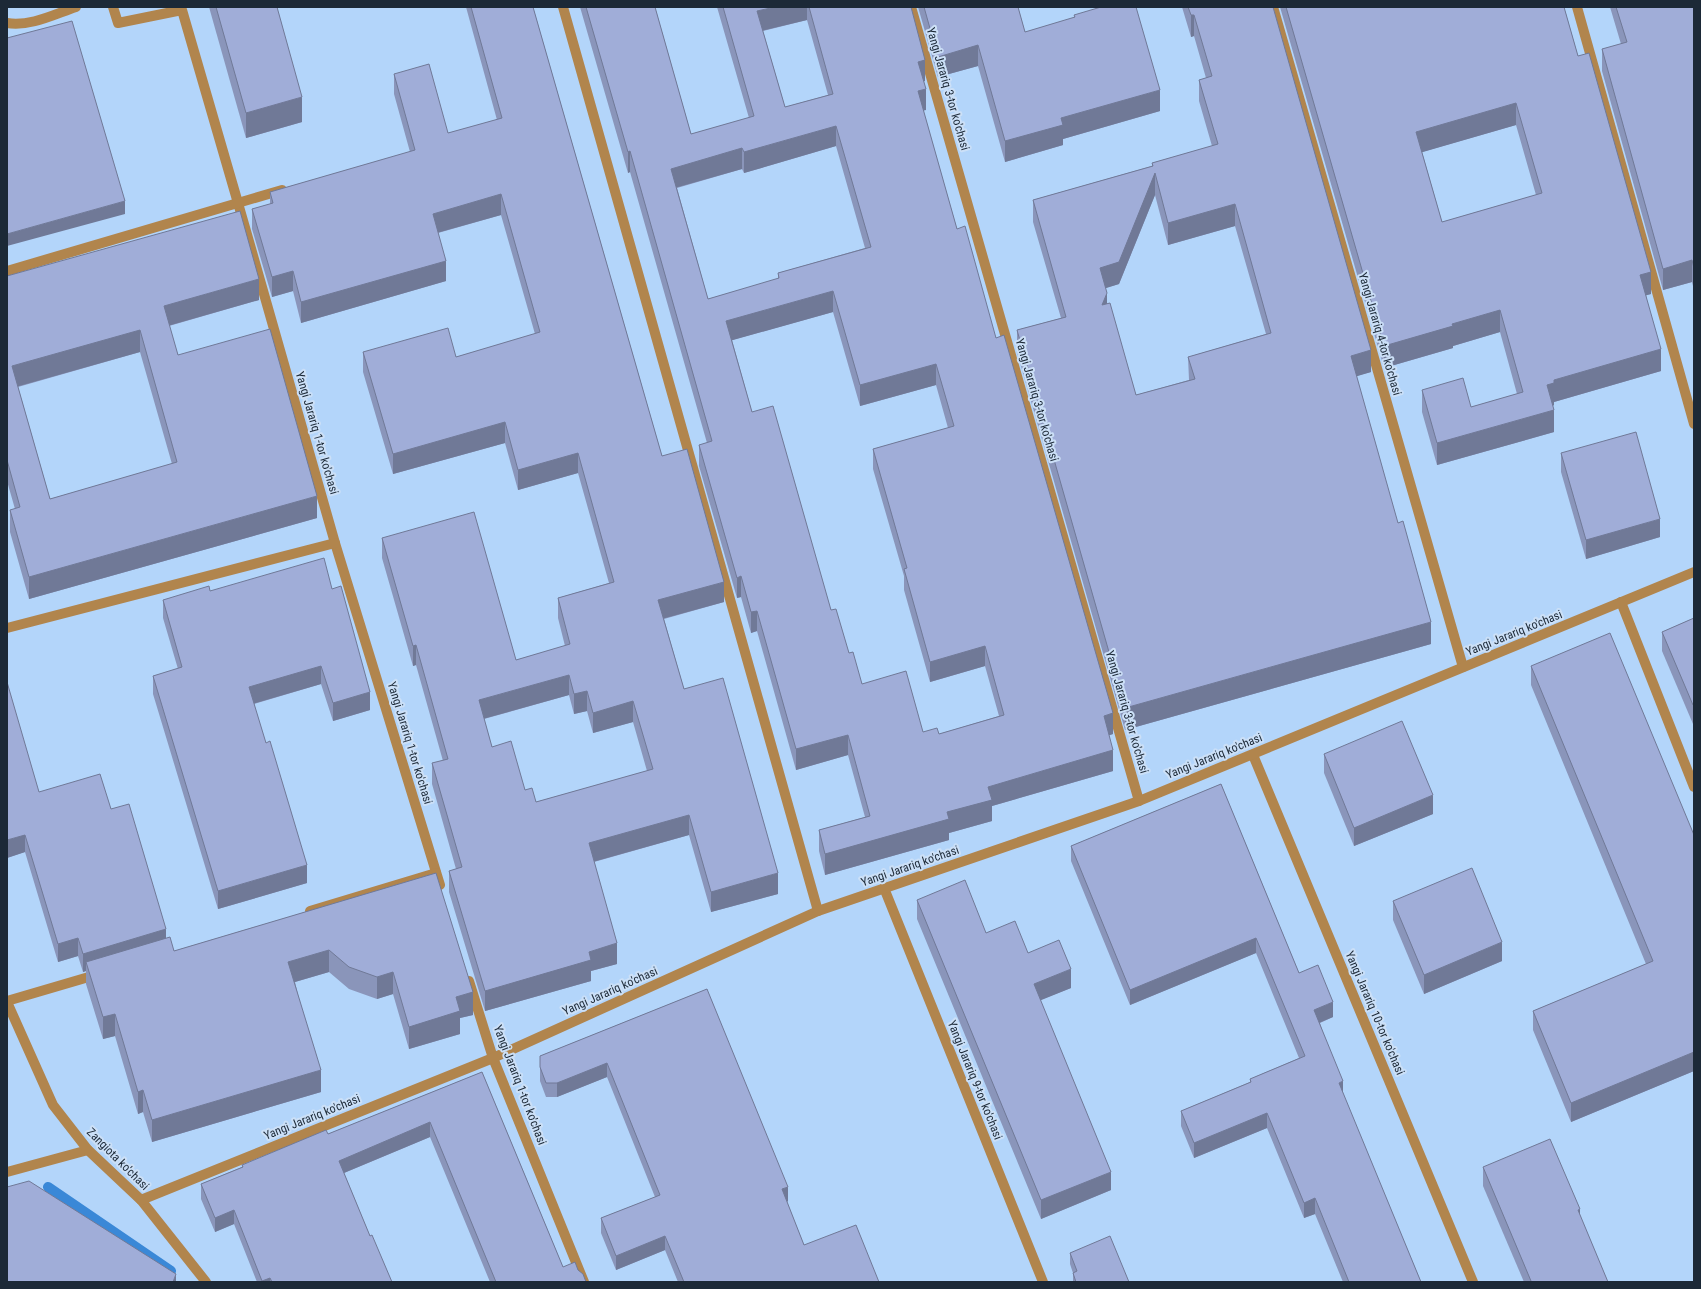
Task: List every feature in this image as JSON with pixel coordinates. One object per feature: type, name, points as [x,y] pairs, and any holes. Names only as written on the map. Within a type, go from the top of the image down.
[{"type":"street","points":[[7,23],[15,24],[29,22],[76,7]]},
{"type":"street","name":"Yangi Jarariq 1-tor ko'chasi","points":[[113,7],[118,23],[182,10],[335,543],[443,895]]},
{"type":"street","points":[[563,7],[818,911]]},
{"type":"street","name":"Yangi Jarariq 3-tor ko'chasi","points":[[911,7],[1139,801]]},
{"type":"street","name":"Yangi Jarariq 4-tor ko'chasi","points":[[1273,7],[1463,667]]},
{"type":"street","points":[[1577,7],[1694,424]]},
{"type":"street","points":[[7,271],[289,188]]},
{"type":"street","points":[[7,628],[335,543]]},
{"type":"street","name":"Yangi Jarariq ko'chasi","points":[[141,1200],[493,1058],[818,911],[1139,801],[1694,572]]},
{"type":"street","points":[[1621,602],[1694,787]]},
{"type":"street","name":"Yangi Jarariq 10-tor ko'chasi","points":[[1253,755],[1472,1282]]},
{"type":"street","points":[[298,914],[436,873]]},
{"type":"street","name":"Yangi Jarariq 9-tor ko'chasi","points":[[884,888],[1043,1282]]},
{"type":"street","name":"Yangi Jarariq 1-tor ko'chasi","points":[[466,969],[493,1058],[584,1282]]},
{"type":"street","points":[[7,1002],[107,972]]},
{"type":"street","name":"Zangiota ko'chasi","points":[[7,1002],[53,1105],[88,1150],[141,1200],[206,1282]]},
{"type":"street","points":[[7,1172],[88,1150]]},
{"type":"building","points":[[216,7],[277,7],[302,97],[246,113]]},
{"type":"building","points":[[471,7],[533,7],[662,456],[687,449],[724,582],[658,600],[684,689],[723,678],[778,873],[711,892],[689,815],[589,843],[617,943],[589,952],[591,960],[485,991],[449,871],[462,867],[432,763],[448,759],[416,645],[413,646],[382,538],[474,512],[516,660],[570,644],[558,598],[614,582],[578,453],[518,470],[505,422],[393,454],[363,352],[448,328],[456,357],[540,332],[501,194],[433,214],[446,261],[301,302],[293,271],[272,277],[252,209],[273,203],[270,192],[415,150],[394,74],[429,64],[448,133],[502,118]],"holes":[[[569,675],[574,694],[587,691],[593,713],[633,701],[653,769],[536,802],[532,788],[525,790],[511,741],[492,747],[479,700]]]},
{"type":"building","points":[[586,7],[655,7],[691,134],[754,116],[723,7],[775,7],[757,11],[785,107],[833,94],[809,7],[911,7],[925,60],[918,62],[926,89],[918,91],[957,229],[965,226],[996,338],[1004,335],[1113,713],[1104,716],[1113,750],[988,787],[992,800],[947,812],[949,819],[825,854],[819,830],[870,816],[848,735],[796,749],[757,611],[751,612],[741,576],[737,578],[699,445],[712,441],[630,151],[628,152]],"holes":[[[836,126],[871,247],[778,273],[779,278],[708,299],[671,169],[742,148],[744,152]],[[833,291],[860,385],[936,364],[954,426],[873,449],[907,568],[904,569],[930,662],[985,646],[1004,715],[939,734],[937,728],[923,732],[906,671],[862,684],[853,652],[849,653],[836,609],[831,610],[773,406],[752,412],[726,321]]]},
{"type":"building","points":[[924,7],[1018,7],[1025,32],[1075,17],[1074,15],[1101,7],[1136,7],[1160,90],[1061,118],[1063,125],[1005,141],[978,45],[938,57]]},
{"type":"building","points":[[1188,7],[1273,7],[1371,350],[1351,356],[1398,523],[1403,521],[1431,622],[1125,708],[1017,330],[1066,317],[1033,200],[1153,166],[1152,163],[1218,144],[1199,80],[1212,76],[1194,15],[1191,15]],"holes":[[[1155,173],[1168,223],[1235,204],[1271,333],[1188,357],[1195,379],[1136,395],[1110,303],[1102,305],[1107,293],[1100,268],[1119,262]]]},
{"type":"building","points":[[1286,7],[1564,7],[1578,56],[1589,53],[1651,272],[1640,275],[1661,349],[1554,380],[1554,383],[1547,385],[1554,410],[1437,443],[1422,390],[1463,378],[1471,407],[1523,392],[1500,310],[1452,324],[1453,326],[1384,346]],"holes":[[[1516,103],[1542,193],[1442,222],[1416,132]]]},
{"type":"building","points":[[1616,7],[1694,7],[1694,268],[1692,260],[1663,269],[1602,49],[1627,42]]},
{"type":"building","points":[[72,21],[125,201],[7,234],[7,38]]},
{"type":"building","points":[[240,211],[259,279],[164,306],[178,355],[270,329],[317,496],[29,577],[10,510],[20,507],[7,460],[7,276]],"holes":[[[140,330],[177,462],[50,499],[12,366]]]},
{"type":"building","points":[[1636,432],[1660,519],[1586,540],[1561,453]]},
{"type":"building","points":[[324,558],[332,589],[341,586],[370,692],[333,703],[321,666],[249,687],[266,743],[270,741],[307,865],[218,891],[153,676],[182,667],[163,600],[209,586],[210,591]]},
{"type":"building","points":[[1694,618],[1694,705],[1693,705],[1662,632]]},
{"type":"building","points":[[1610,633],[1694,835],[1694,1052],[1571,1103],[1533,1011],[1653,961],[1531,666]]},
{"type":"building","points":[[7,682],[39,792],[100,774],[111,809],[129,804],[166,929],[83,954],[78,938],[58,944],[25,835],[7,840]]},
{"type":"building","points":[[1402,721],[1433,795],[1354,828],[1324,754]]},
{"type":"building","points":[[1221,784],[1299,973],[1318,965],[1333,1002],[1314,1010],[1343,1081],[1339,1083],[1421,1282],[1349,1282],[1315,1198],[1304,1203],[1267,1113],[1194,1143],[1181,1111],[1251,1082],[1250,1079],[1305,1056],[1256,938],[1130,990],[1071,846]]},
{"type":"building","points":[[1472,868],[1502,942],[1424,975],[1393,901]]},
{"type":"building","points":[[436,873],[473,992],[456,997],[460,1011],[409,1027],[393,972],[377,977],[349,967],[329,950],[288,962],[321,1070],[152,1120],[143,1090],[138,1092],[115,1014],[103,1017],[86,962],[170,937],[174,951]]},
{"type":"building","points":[[965,880],[986,933],[1015,921],[1028,953],[1059,940],[1071,969],[1034,984],[1111,1172],[1041,1200],[917,900]]},
{"type":"building","points":[[707,989],[788,1187],[782,1189],[804,1245],[856,1225],[879,1282],[684,1282],[665,1236],[616,1256],[601,1218],[660,1195],[607,1063],[557,1083],[546,1083],[540,1067],[540,1056]]},
{"type":"building","points":[[482,1072],[563,1267],[575,1262],[578,1270],[583,1274],[586,1282],[496,1282],[430,1122],[339,1161],[370,1236],[372,1235],[392,1282],[272,1282],[270,1278],[262,1281],[234,1210],[215,1218],[201,1184],[326,1130],[328,1134]]},
{"type":"building","points":[[1550,1139],[1580,1209],[1578,1210],[1608,1282],[1530,1282],[1531,1281],[1483,1167]]},
{"type":"building","points":[[29,1181],[176,1274],[173,1282],[7,1282],[7,1187]]},
{"type":"building","points":[[1110,1236],[1129,1282],[1076,1282],[1073,1273],[1077,1271],[1070,1253]]},
{"type":"waterway","points":[[48,1187],[171,1271]]}]
